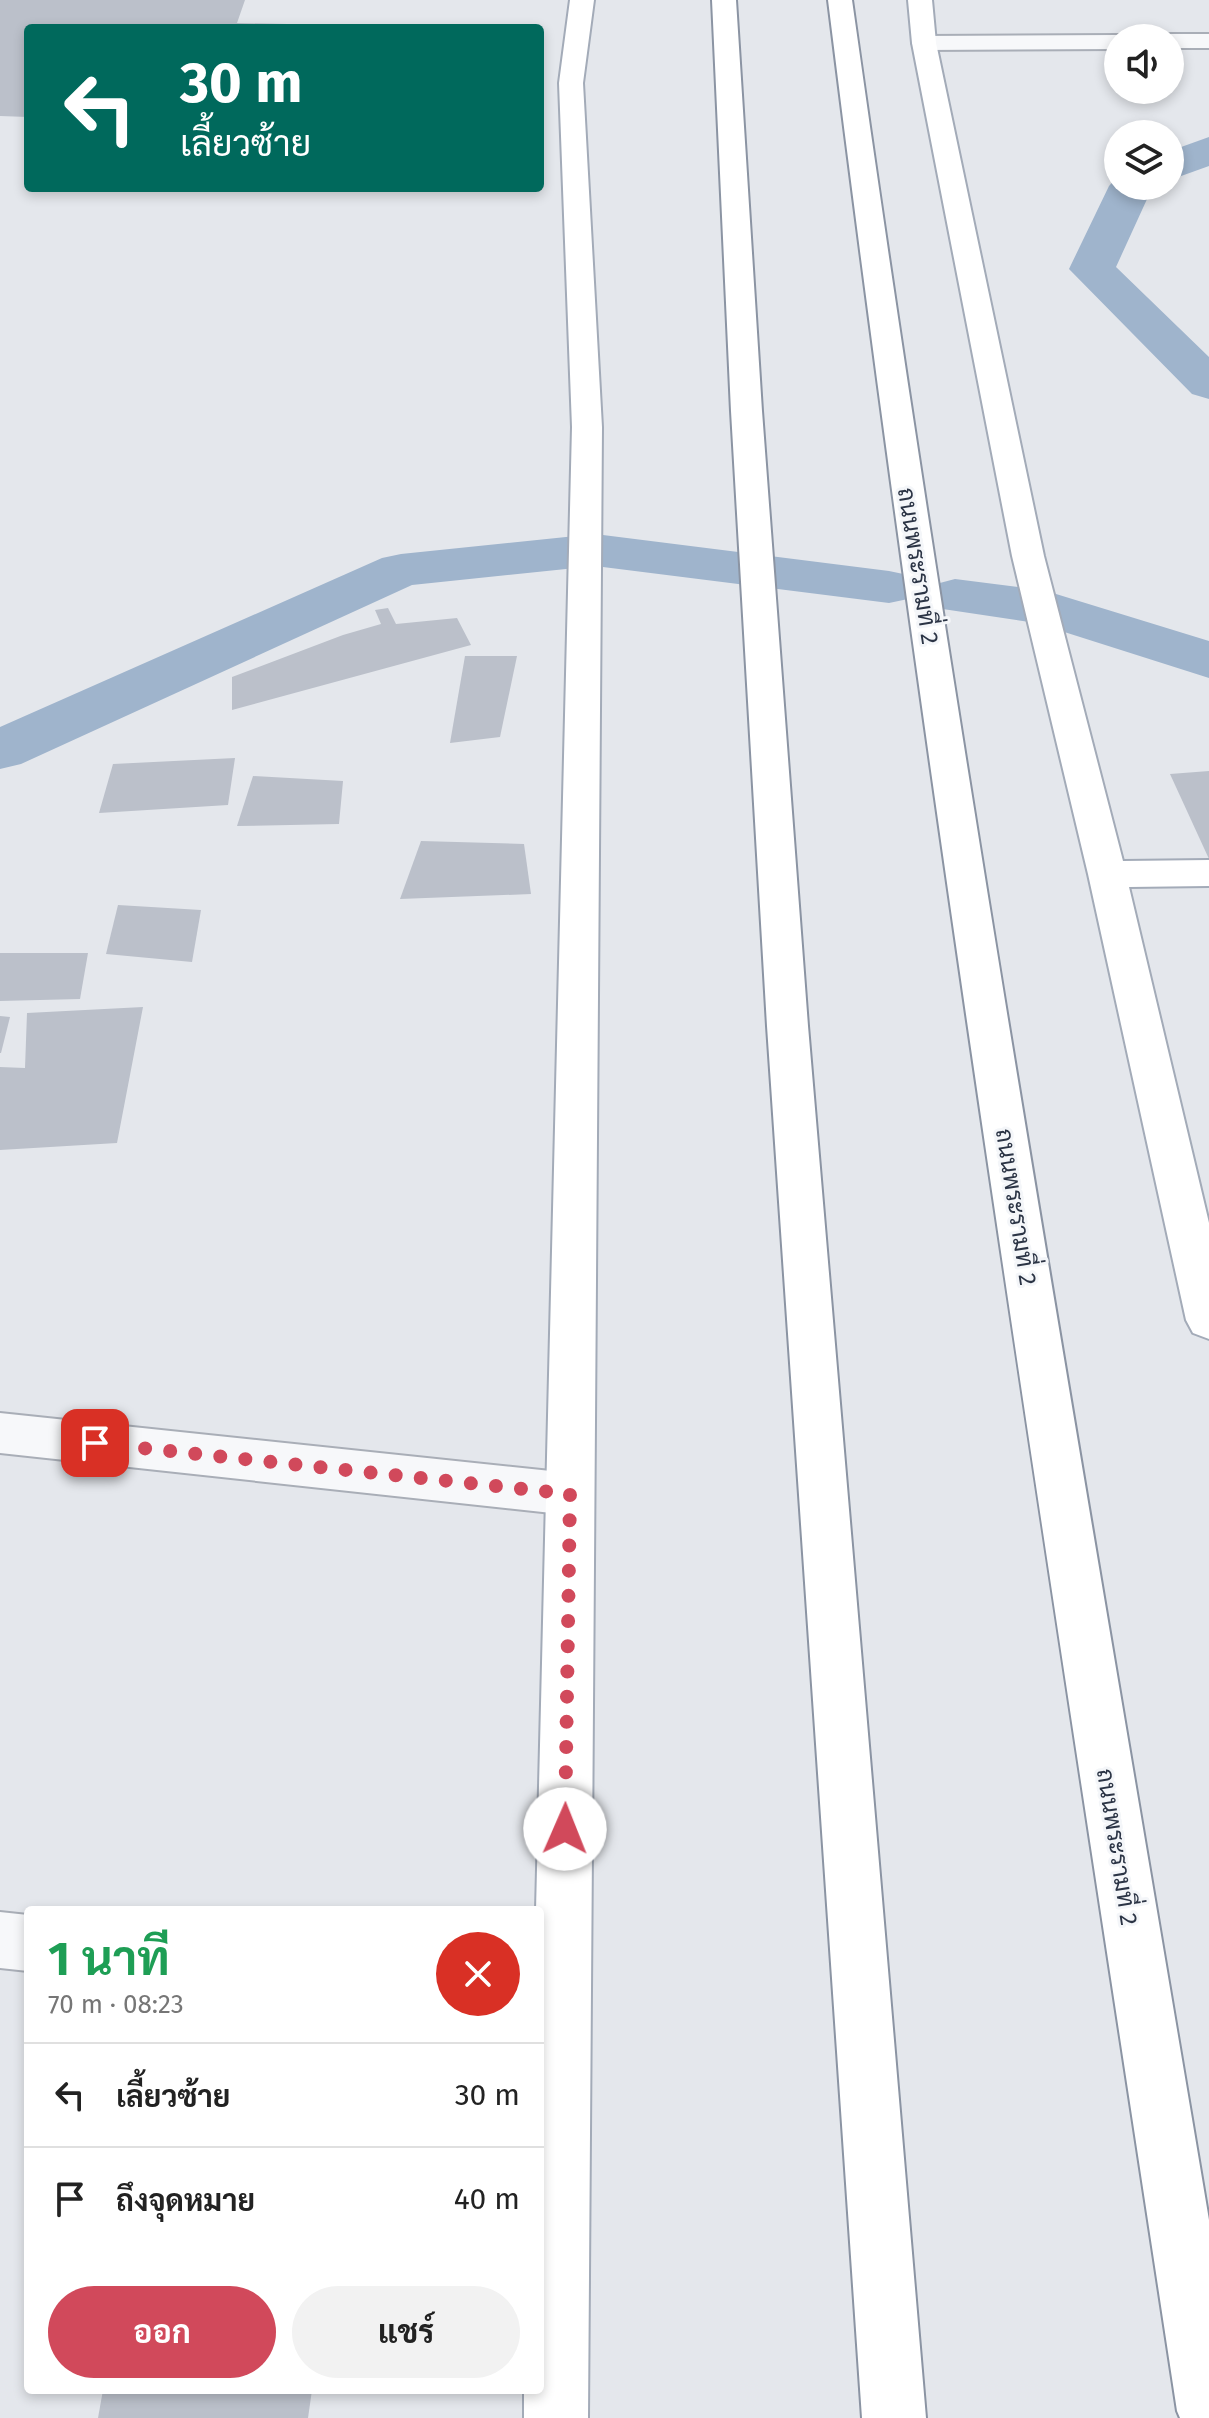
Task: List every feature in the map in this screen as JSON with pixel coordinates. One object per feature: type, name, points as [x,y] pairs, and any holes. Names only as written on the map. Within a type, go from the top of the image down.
[{"type":"main road","points":[[556,2418],[551,2010],[570,1494],[587,427],[571,83],[582,0]]},
{"type":"main road","points":[[724,0],[761,647],[871,2159],[894,2418]]},
{"type":"main road","name":"ถนนพระรามที่ 2","points":[[840,0],[935,682],[1118,1857],[1209,2411]]},
{"type":"main road","points":[[920,0],[924,43],[1028,556],[1107,874],[1209,1320]]},
{"type":"main road","points":[[1107,874],[1209,873]]},
{"type":"street","points":[[1184,41],[1209,41]]},
{"type":"street","points":[[924,43],[1104,42]]},
{"type":"street","points":[[0,1433],[570,1494]]},
{"type":"street","points":[[0,1940],[24,1943]]},
{"type":"building","points":[[0,0],[245,0],[237,23],[284,24],[24,24],[24,117],[0,116]]},
{"type":"building","points":[[388,608],[396,624],[457,618],[471,645],[232,710],[232,677],[381,624],[375,610]]},
{"type":"building","points":[[465,656],[517,656],[500,737],[450,743]]},
{"type":"building","points":[[235,758],[228,805],[99,813],[113,764]]},
{"type":"building","points":[[1209,771],[1209,859],[1170,774]]},
{"type":"building","points":[[253,776],[343,781],[339,824],[237,826]]},
{"type":"building","points":[[421,841],[524,844],[531,894],[400,899]]},
{"type":"building","points":[[118,905],[201,910],[192,962],[106,954]]},
{"type":"building","points":[[0,953],[88,953],[80,999],[0,1001]]},
{"type":"building","points":[[143,1007],[117,1143],[0,1150],[0,1067],[25,1068],[27,1013]]},
{"type":"building","points":[[0,1016],[10,1017],[1,1053],[0,1053]]},
{"type":"building","points":[[102,2394],[311,2394],[308,2418],[98,2418]]},
{"type":"waterway","points":[[1184,161],[1209,150]]},
{"type":"waterway","points":[[1124,200],[1092,269],[1209,384]]},
{"type":"waterway","points":[[0,750],[401,570],[595,550],[889,587]]},
{"type":"waterway","points":[[955,596],[1043,607],[1209,660]]},
{"type":"route","points":[[95,1443],[570,1494],[565,1829]]}]
